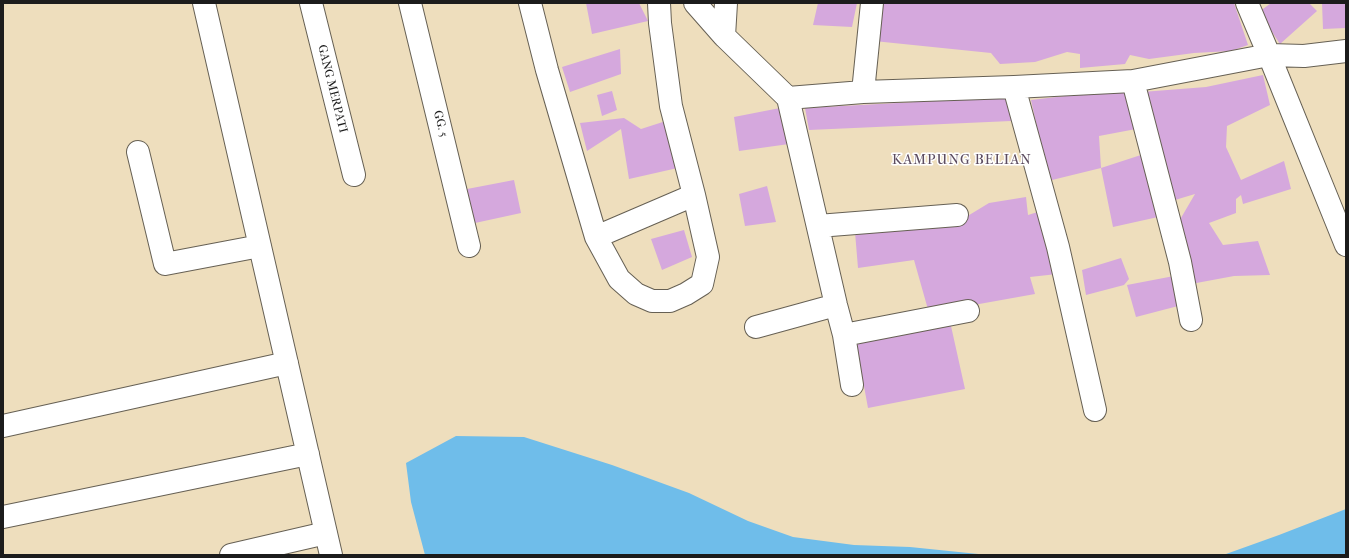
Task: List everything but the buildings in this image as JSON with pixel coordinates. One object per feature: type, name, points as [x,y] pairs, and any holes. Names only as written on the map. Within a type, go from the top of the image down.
[{"type":"street","points":[[204,3],[331,555]]},
{"type":"street","name":"GANG MERPATI","points":[[310,3],[354,175]]},
{"type":"street","name":"GG. 5","points":[[410,3],[469,246]]},
{"type":"street","points":[[530,3],[547,70],[596,237],[618,278],[636,294],[652,301],[670,301],[686,294],[702,284],[708,257],[671,106],[660,23],[659,3]]},
{"type":"street","points":[[695,3],[724,36],[788,98],[844,335],[852,385]]},
{"type":"street","points":[[724,36],[726,3]]},
{"type":"street","points":[[863,92],[872,3]]},
{"type":"street","points":[[1247,3],[1270,55],[1346,245]]},
{"type":"street","points":[[788,98],[863,92],[1133,81],[1270,55],[1304,56],[1346,51]]},
{"type":"street","points":[[1133,81],[1180,262],[1191,320]]},
{"type":"street","points":[[1014,87],[1058,247],[1095,410]]},
{"type":"street","points":[[138,152],[165,264],[260,246]]},
{"type":"street","points":[[596,237],[694,195]]},
{"type":"street","points":[[818,226],[957,215]]},
{"type":"street","points":[[756,327],[836,305]]},
{"type":"street","points":[[844,335],[968,311]]},
{"type":"street","points":[[3,426],[287,363]]},
{"type":"street","points":[[3,517],[308,454]]},
{"type":"street","points":[[231,555],[326,533]]},
{"type":"water","points":[[456,436],[524,437],[612,465],[689,493],[748,521],[793,537],[854,545],[910,547],[988,555],[425,555],[411,502],[406,463]]},
{"type":"water","points":[[1346,509],[1346,555],[1217,555],[1226,554]]},
{"type":"district","name":"KAMPUNG BELIAN","points":[[962,161]]}]
